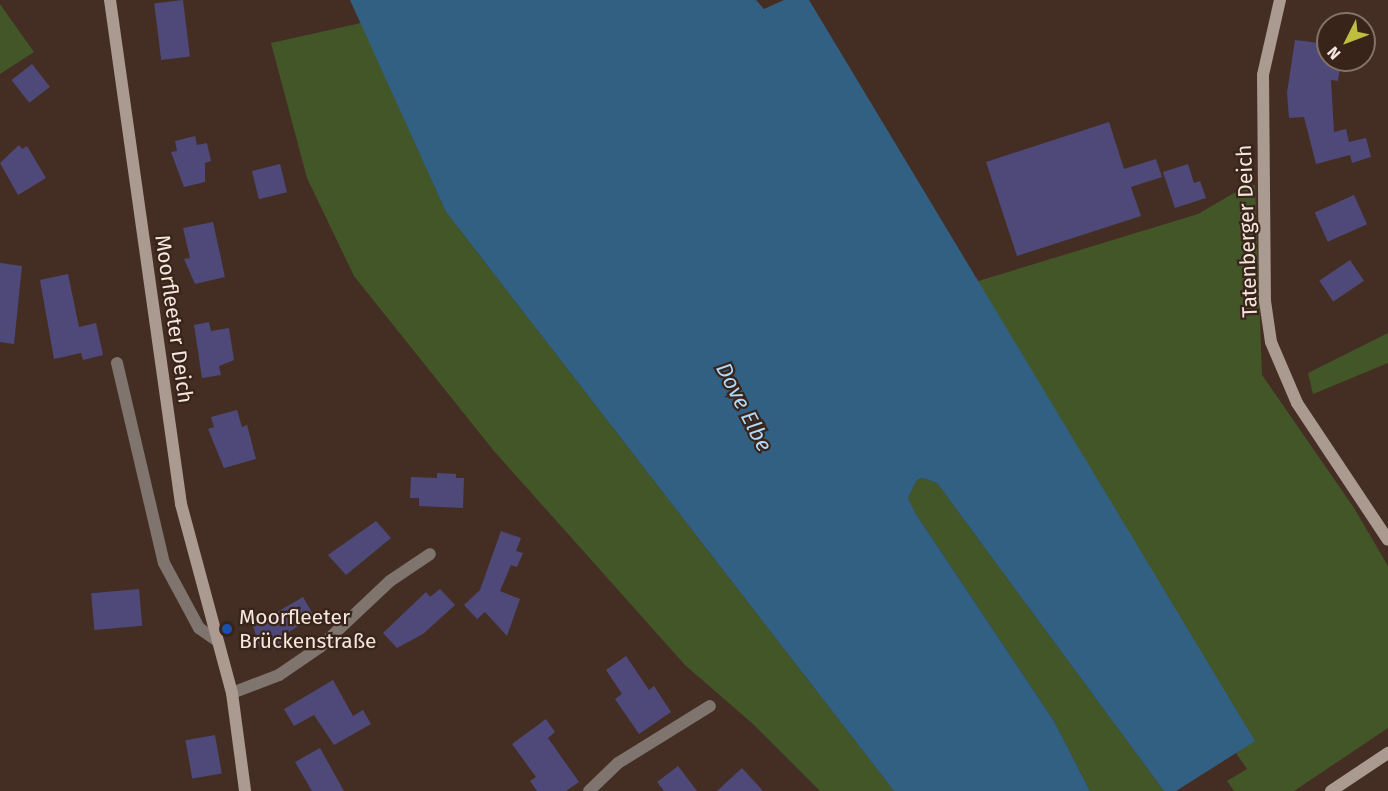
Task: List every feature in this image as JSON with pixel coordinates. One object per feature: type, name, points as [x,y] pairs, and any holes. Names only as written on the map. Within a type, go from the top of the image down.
[{"type":"street","name":"Moorfleeter Deich","points":[[110,0],[181,504],[232,693],[245,791]]},
{"type":"street","name":"Tatenberger Deich","points":[[1280,0],[1263,84],[1265,301],[1271,342],[1297,403],[1388,539]]},
{"type":"street","name":"Moorfleeter Deich","points":[[117,363],[164,563],[199,628],[216,640]]},
{"type":"street","points":[[232,693],[279,675],[312,652],[358,614],[390,581],[430,554]]},
{"type":"street","points":[[589,791],[618,763],[710,706]]},
{"type":"street","points":[[1330,791],[1388,753]]},
{"type":"green space","points":[[0,4],[34,52],[0,74]]},
{"type":"green space","points":[[361,23],[446,212],[894,791],[820,791],[753,724],[685,665],[494,451],[354,276],[307,178],[271,43]]},
{"type":"green space","points":[[1255,185],[1262,375],[1354,508],[1388,566],[1388,728],[1294,791],[1234,791],[1227,781],[1247,769],[1236,753],[1254,740],[975,282],[1198,214],[1246,186]]},
{"type":"green space","points":[[1388,333],[1388,363],[1313,394],[1308,373]]},
{"type":"green space","points":[[922,478],[937,483],[1164,791],[1090,791],[1054,721],[916,514],[908,498],[917,480]]},
{"type":"water","name":"Dove Elbe","points":[[350,0],[756,0],[764,9],[784,0],[809,0],[1255,741],[1176,791],[1164,791],[937,483],[922,478],[917,480],[908,498],[916,514],[1054,721],[1090,791],[894,791],[446,212]]},
{"type":"building","points":[[183,0],[190,57],[161,60],[154,4]]},
{"type":"building","points":[[1295,40],[1316,43],[1316,72],[1339,72],[1338,81],[1331,80],[1334,132],[1346,129],[1349,142],[1366,138],[1371,157],[1352,163],[1350,155],[1316,164],[1304,117],[1289,118],[1287,93]]},
{"type":"building","points":[[32,64],[50,87],[29,103],[12,80]]},
{"type":"building","points":[[1109,122],[1124,169],[1156,159],[1162,177],[1131,187],[1141,216],[1017,256],[986,162]]},
{"type":"building","points":[[195,136],[197,145],[207,143],[211,161],[205,163],[205,182],[184,187],[171,152],[177,151],[175,141]]},
{"type":"building","points":[[19,145],[22,149],[27,146],[46,178],[18,195],[0,163]]},
{"type":"building","points":[[280,164],[287,192],[259,199],[252,171]]},
{"type":"building","points":[[1188,164],[1194,183],[1200,181],[1206,198],[1175,208],[1163,172]]},
{"type":"building","points":[[1354,195],[1367,224],[1328,242],[1315,212]]},
{"type":"building","points":[[213,222],[225,277],[195,284],[184,259],[190,258],[183,228]]},
{"type":"building","points":[[1350,260],[1364,281],[1333,301],[1319,281]]},
{"type":"building","points":[[0,263],[22,266],[14,344],[0,342]]},
{"type":"building","points":[[68,274],[79,327],[96,323],[103,355],[83,360],[81,353],[54,359],[40,280]]},
{"type":"building","points":[[209,322],[211,331],[229,328],[234,360],[219,366],[221,375],[202,378],[194,325]]},
{"type":"building","points":[[237,410],[242,427],[247,425],[256,459],[224,468],[208,429],[214,427],[211,417]]},
{"type":"building","points":[[437,473],[456,474],[456,478],[464,478],[463,508],[419,506],[419,498],[410,498],[411,477],[437,478]]},
{"type":"building","points":[[376,521],[391,538],[346,575],[328,555]]},
{"type":"building","points":[[501,531],[521,538],[516,551],[523,553],[517,567],[511,565],[500,591],[520,599],[507,636],[485,612],[477,619],[464,605],[480,590]]},
{"type":"building","points":[[139,589],[142,626],[94,630],[91,593]]},
{"type":"building","points":[[440,589],[455,605],[423,634],[397,648],[383,633],[426,592],[430,597]]},
{"type":"building","points":[[303,597],[314,616],[284,635],[289,641],[274,650],[271,645],[260,649],[253,626]]},
{"type":"building","points":[[626,656],[649,690],[654,686],[671,712],[639,734],[615,699],[622,694],[606,670]]},
{"type":"building","points":[[333,680],[353,716],[363,710],[371,724],[334,745],[314,715],[294,726],[284,709]]},
{"type":"building","points":[[546,719],[555,732],[548,738],[579,782],[566,791],[537,791],[530,781],[536,777],[512,744]]},
{"type":"building","points":[[215,735],[222,773],[192,779],[185,740]]},
{"type":"building","points":[[320,748],[344,791],[312,791],[295,762]]},
{"type":"building","points":[[678,766],[697,791],[664,791],[657,782]]},
{"type":"building","points":[[742,768],[763,791],[717,791]]},
{"type":"place","name":"Moorfleeter Brückenstraße","points":[[227,629]]}]
